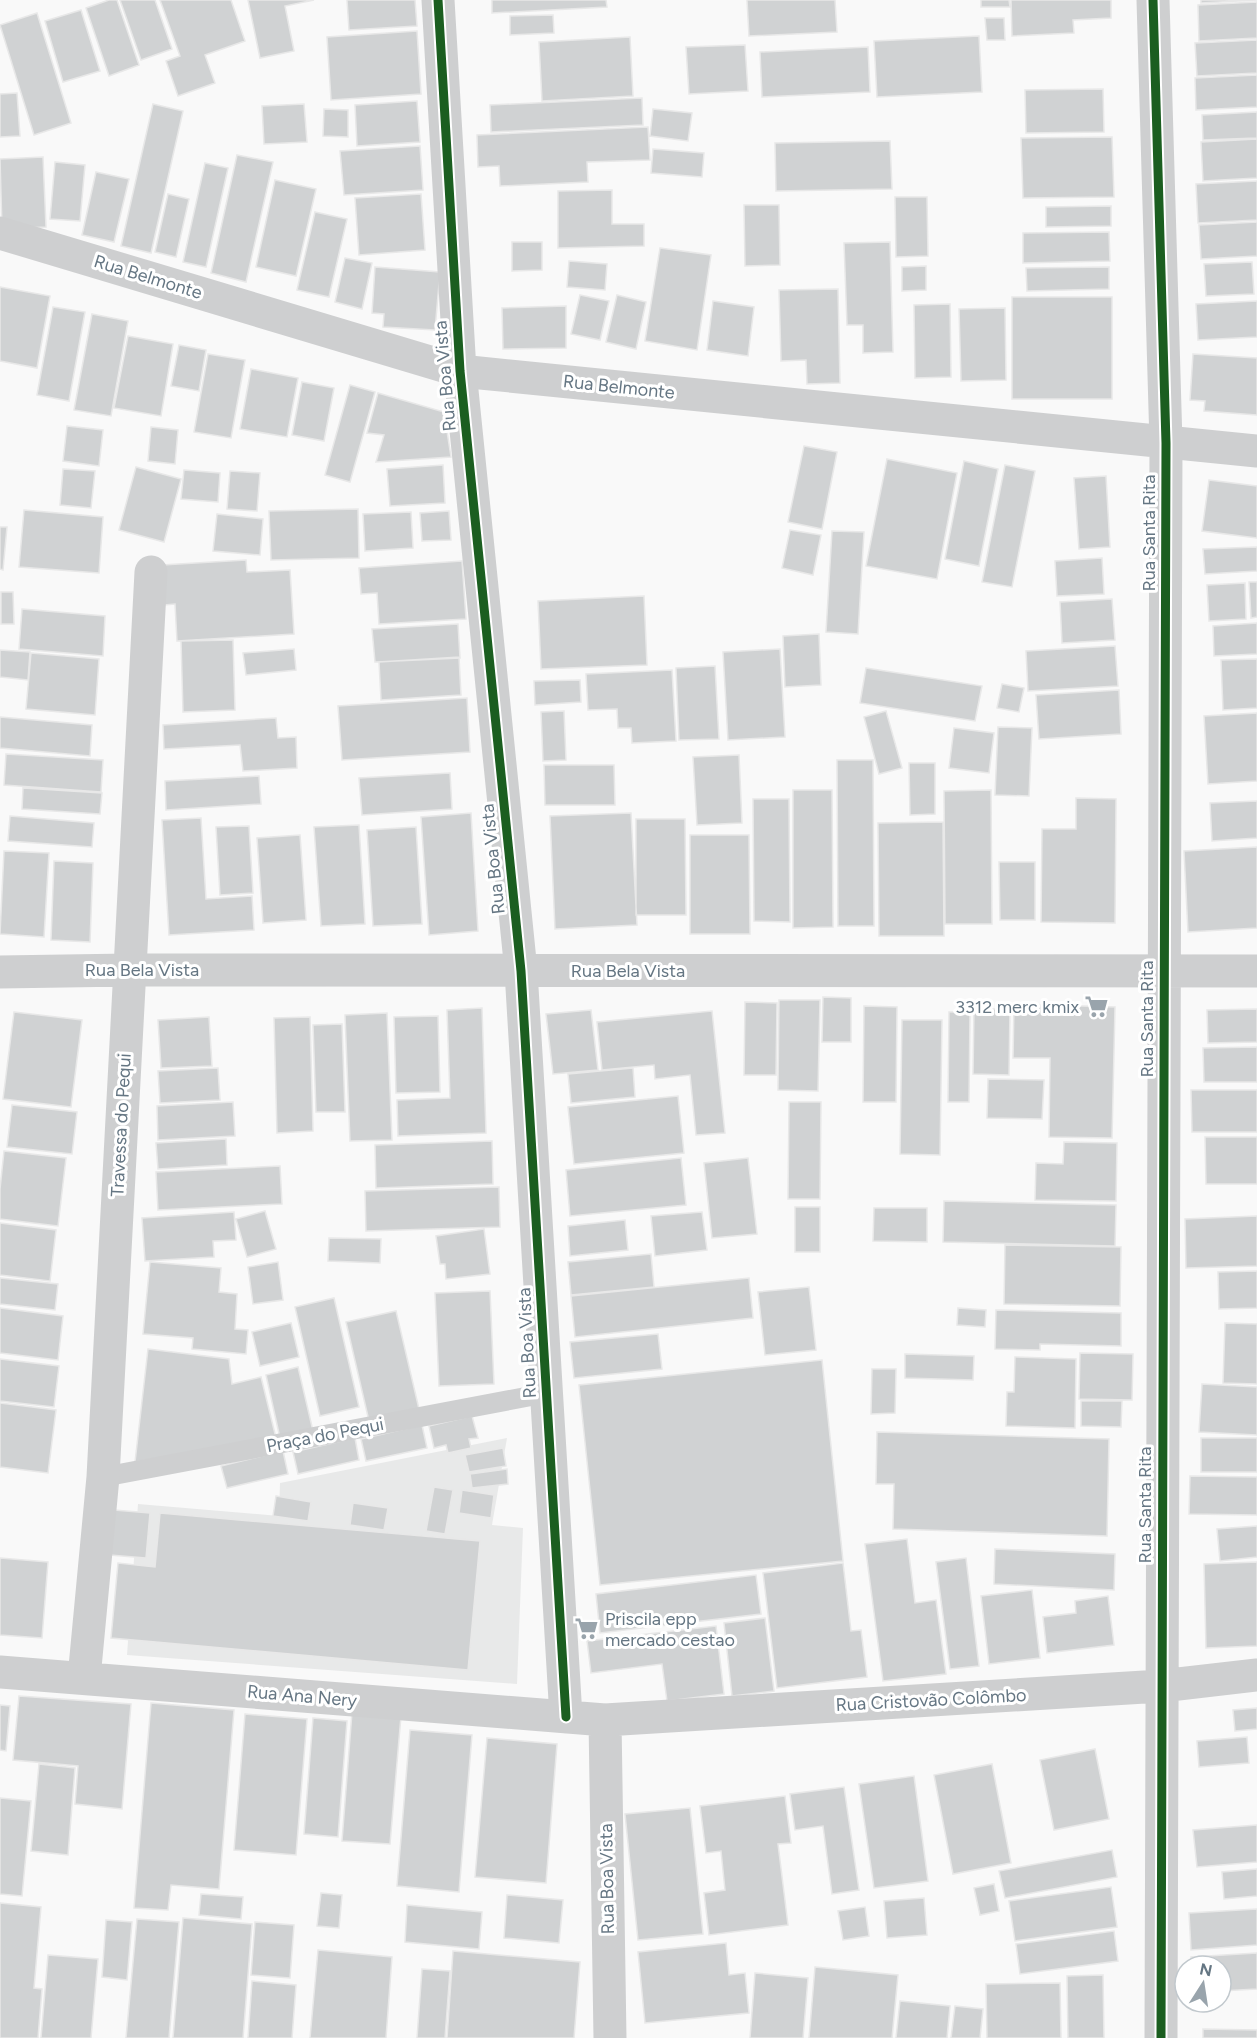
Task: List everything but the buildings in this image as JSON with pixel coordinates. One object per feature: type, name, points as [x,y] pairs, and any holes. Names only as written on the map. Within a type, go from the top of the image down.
[{"type":"street","name":"Rua Boa Vista","points":[[438,0],[460,371],[521,971],[566,1717]]},
{"type":"street","name":"Rua Santa Rita","points":[[1153,0],[1166,443],[1161,2038]]},
{"type":"street","name":"Rua Belmonte","points":[[0,233],[460,371],[1257,451]]},
{"type":"street","name":"Travessa do Pequi","points":[[84,1678],[103,1477],[151,572]]},
{"type":"street","name":"Rua Bela Vista","points":[[0,972],[129,970],[1257,971]]},
{"type":"street","name":"Rua Ana Nery","points":[[0,1672],[605,1720]]},
{"type":"street","name":"Rua Cristovão Colômbo","points":[[605,1720],[1161,1686],[1257,1675]]},
{"type":"street","name":"Rua Boa Vista","points":[[605,1720],[610,2038]]},
{"type":"lane","name":"Praça do Pequi","points":[[103,1477],[547,1393]]},
{"type":"shaded area","points":[[507,1438],[492,1525],[523,1528],[517,1684],[127,1655],[138,1504],[279,1516],[280,1483]]},
{"type":"cycle path","points":[[438,0],[460,371],[521,971],[566,1717]]},
{"type":"cycle path","points":[[1153,0],[1166,443],[1161,2038]]},
{"type":"place","name":"3312 merc kmix","points":[[1097,1007]]},
{"type":"place","name":"Priscila epp mercado cestao","points":[[587,1629]]}]
